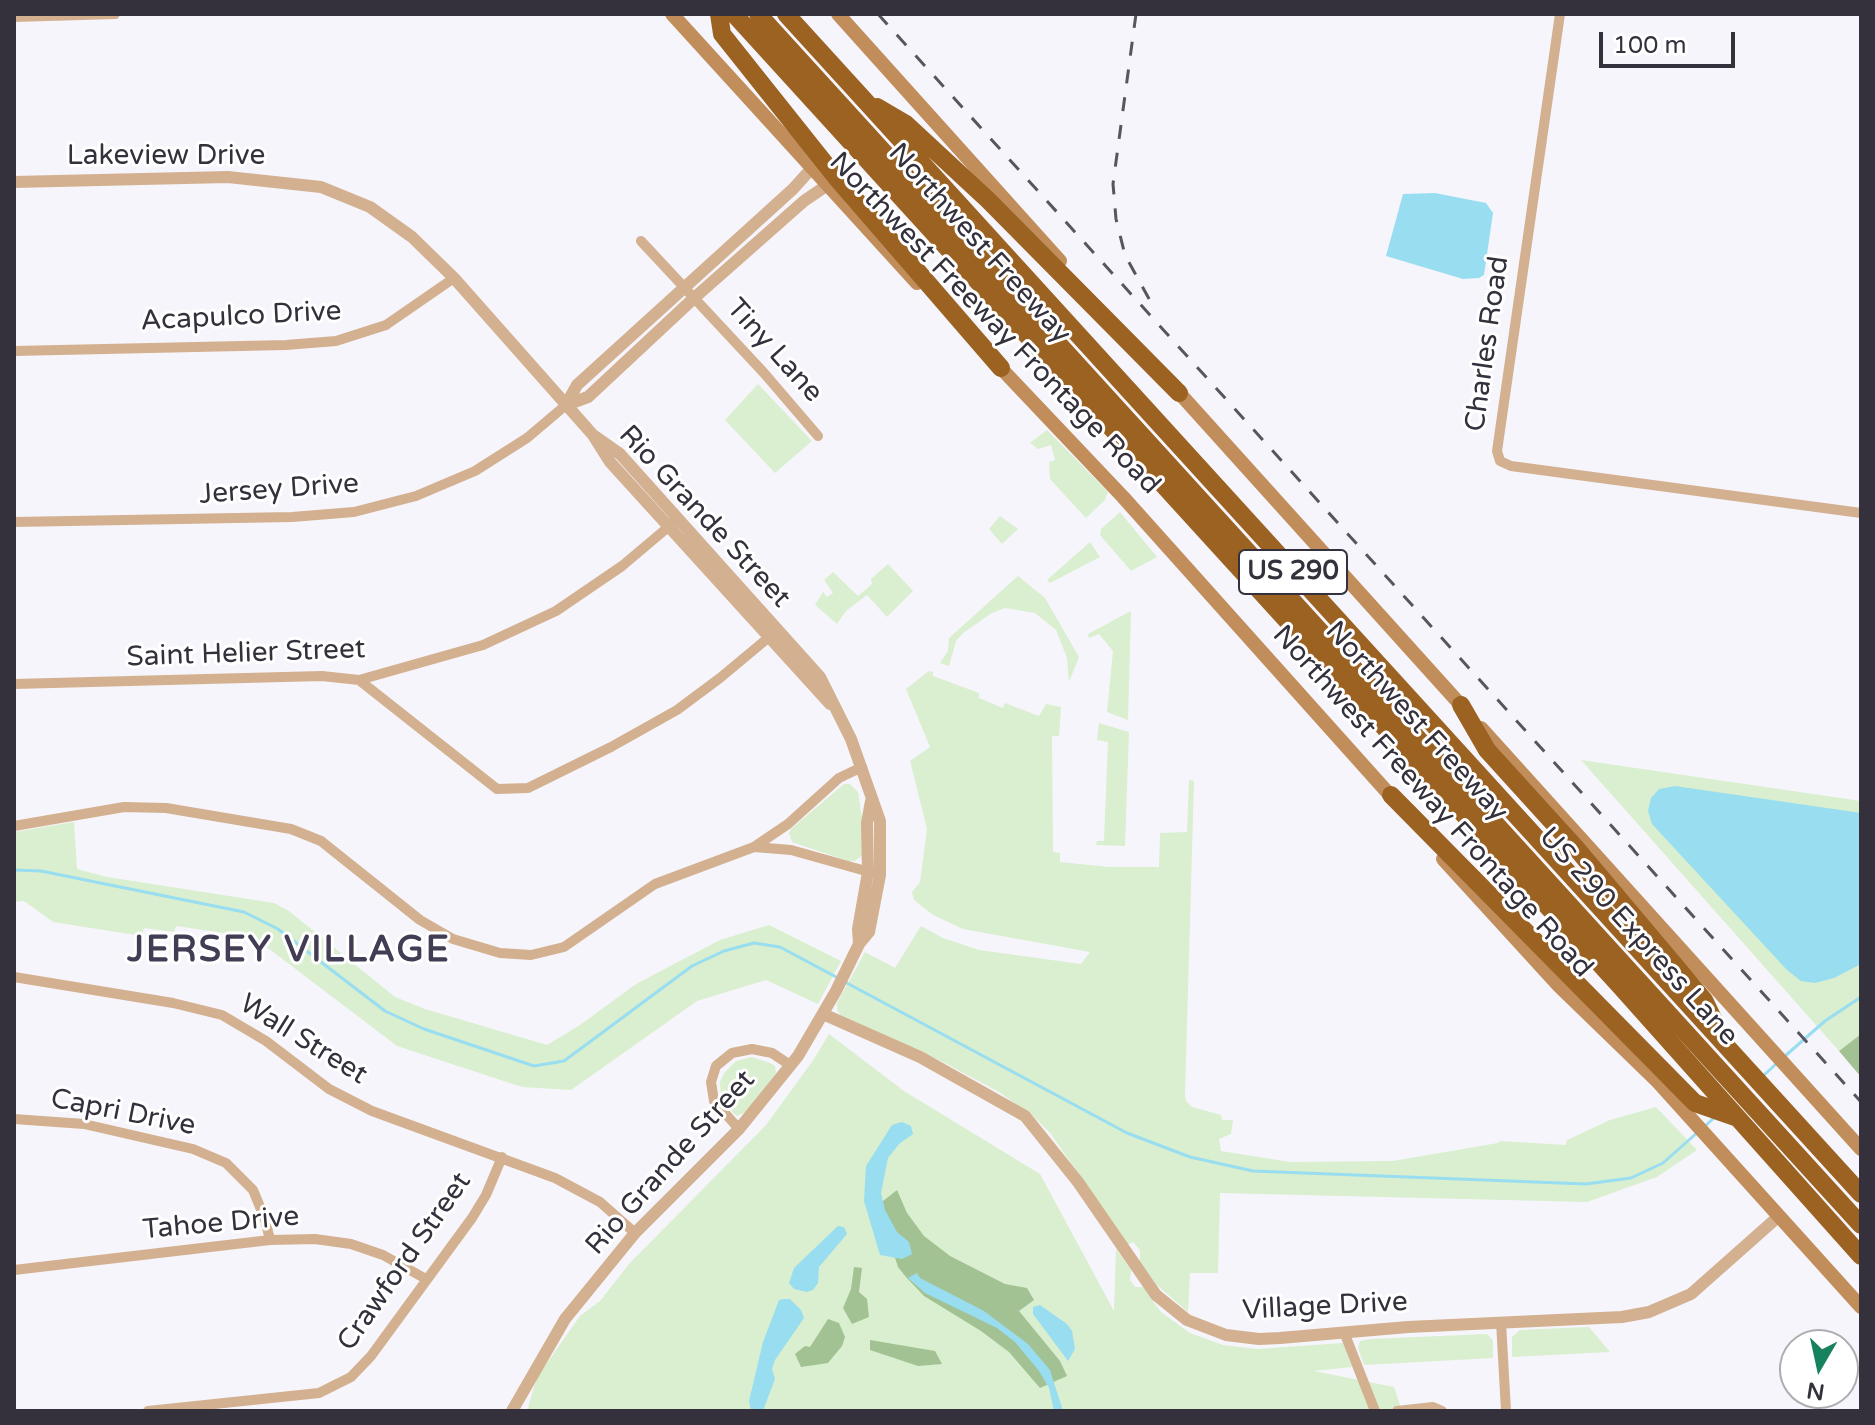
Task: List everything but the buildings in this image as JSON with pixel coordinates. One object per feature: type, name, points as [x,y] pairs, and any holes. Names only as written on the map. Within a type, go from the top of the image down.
[{"type":"highway","points":[[719,14],[722,34],[835,176],[1001,368]]},
{"type":"highway","name":"Northwest Freeway","points":[[734,14],[1861,1256]]},
{"type":"highway","name":"US 290 Express Lane","points":[[758,14],[1861,1225]]},
{"type":"highway","name":"Northwest Freeway","points":[[786,14],[1861,1194]]},
{"type":"highway","points":[[861,97],[906,124],[988,200],[1179,393]]},
{"type":"highway","points":[[1461,705],[1487,750],[1576,848],[1704,1000],[1726,1046]]},
{"type":"highway","points":[[1391,795],[1695,1103],[1741,1122]]},
{"type":"main road","name":"Northwest Freeway Frontage Road","points":[[672,14],[882,247],[1123,497],[1391,795],[1416,830],[1488,909],[1559,986],[1658,1082],[1861,1307]]},
{"type":"main road","points":[[838,14],[1861,1149]]},
{"type":"street","points":[[14,17],[115,14]]},
{"type":"street","name":"Charles Road","points":[[1560,14],[1497,451],[1500,461],[1511,466],[1861,513]]},
{"type":"street","name":"Jersey Drive","points":[[566,405],[577,385],[793,189],[811,169]]},
{"type":"street","name":"Lakeview Drive","points":[[14,182],[228,177],[321,187],[370,207],[412,237],[454,278],[566,405]]},
{"type":"street","name":"Jersey Drive","points":[[14,522],[292,517],[354,512],[416,496],[475,471],[527,438],[566,405],[588,397],[693,299],[804,201],[826,186]]},
{"type":"street","name":"Tiny Lane","points":[[641,241],[818,436]]},
{"type":"street","name":"Acapulco Drive","points":[[14,351],[286,345],[336,341],[386,325],[454,278]]},
{"type":"street","name":"Rio Grande Street","points":[[512,1411],[565,1319],[635,1233],[739,1129],[790,1065],[823,1014],[859,944],[858,929],[874,874],[867,823],[871,801],[862,767],[820,677],[773,634],[673,523],[620,454],[593,435],[566,405]]},
{"type":"street","name":"Saint Helier Street","points":[[14,684],[322,676],[359,680],[483,645],[556,611],[622,566],[673,523]]},
{"type":"street","points":[[359,680],[497,789],[528,788],[677,710],[773,634]]},
{"type":"street","points":[[14,826],[124,807],[166,808],[291,829],[321,841],[420,920],[453,939],[500,953],[531,955],[564,947],[655,884],[754,847],[788,824],[839,778],[862,767]]},
{"type":"street","points":[[754,847],[791,850],[874,874]]},
{"type":"street","name":"Wall Street","points":[[14,977],[173,1003],[222,1015],[266,1041],[329,1089],[372,1111],[555,1178],[600,1202],[635,1233]]},
{"type":"street","name":"Village Drive","points":[[823,1014],[920,1057],[1025,1116],[1078,1182],[1156,1295],[1187,1320],[1216,1333],[1242,1338],[1280,1338],[1501,1322],[1622,1317],[1667,1306],[1691,1294],[1779,1216]]},
{"type":"street","points":[[739,1129],[714,1101],[711,1082],[716,1066],[732,1053],[752,1049],[772,1053],[790,1065]]},
{"type":"street","name":"Capri Drive","points":[[14,1119],[84,1124],[124,1132],[193,1149],[226,1163],[253,1190],[270,1240]]},
{"type":"street","name":"Crawford Street","points":[[148,1411],[319,1393],[351,1377],[371,1356],[472,1218],[486,1195],[502,1157]]},
{"type":"street","name":"Tahoe Drive","points":[[14,1270],[270,1240],[315,1239],[351,1244],[383,1255],[426,1279]]},
{"type":"street","points":[[1501,1322],[1506,1411]]},
{"type":"street","points":[[1344,1332],[1375,1411]]},
{"type":"street","points":[[1397,1411],[1433,1407],[1442,1411]]},
{"type":"green space","points":[[758,384],[812,441],[775,473],[725,420]]},
{"type":"green space","points":[[1047,430],[1108,492],[1105,500],[1086,518],[1050,479],[1049,462],[1055,460],[1051,445],[1038,449],[1030,443]]},
{"type":"green space","points":[[1120,512],[1157,557],[1131,571],[1100,535],[1101,529]]},
{"type":"green space","points":[[1000,516],[1018,529],[1002,544],[989,529]]},
{"type":"green space","points":[[1090,542],[1100,557],[1050,583],[1047,580]]},
{"type":"green space","points":[[888,564],[913,591],[887,617],[867,595],[846,611],[837,624],[815,605],[823,592],[827,597],[833,593],[824,580],[833,572],[858,596]]},
{"type":"green space","points":[[1018,576],[1045,598],[1079,657],[1069,682],[1067,658],[1056,630],[1035,613],[1005,608],[963,633],[956,641],[949,666],[940,663],[948,651],[949,638]]},
{"type":"green space","points":[[1131,611],[1128,720],[1107,712],[1113,651],[1099,634],[1089,638],[1088,634]]},
{"type":"green space","points":[[929,671],[933,672],[933,676],[979,693],[979,698],[1003,708],[1005,703],[1039,716],[1046,704],[1061,707],[1059,736],[1052,736],[1053,852],[1060,853],[1060,862],[1109,867],[1159,867],[1160,833],[1187,832],[1189,780],[1194,781],[1185,1094],[1186,1101],[1192,1107],[1221,1115],[1222,1120],[1233,1120],[1231,1134],[1219,1139],[1221,1151],[1290,1162],[1393,1161],[1500,1141],[1566,1145],[1567,1140],[1610,1120],[1656,1107],[1697,1150],[1657,1177],[1587,1202],[1220,1193],[1218,1273],[1190,1273],[1188,1312],[1157,1285],[1140,1262],[1140,1250],[1133,1242],[1127,1245],[1051,1134],[1033,1116],[999,1092],[943,1062],[841,1016],[837,1010],[837,1003],[865,952],[895,968],[921,926],[943,938],[979,950],[1081,964],[1090,952],[963,929],[933,915],[914,900],[912,892],[920,882],[927,829],[910,761],[930,747],[906,689]]},
{"type":"green space","points":[[1099,723],[1129,732],[1125,846],[1096,845],[1097,841],[1104,841],[1108,742],[1097,740]]},
{"type":"green space","points":[[1581,760],[1861,801],[1861,1034],[1839,1051]]},
{"type":"green space","points":[[844,784],[850,784],[858,792],[865,838],[863,855],[855,861],[848,861],[792,842],[791,829]]},
{"type":"green space","points":[[74,822],[77,869],[107,877],[274,903],[289,911],[395,997],[425,1009],[547,1045],[636,984],[720,940],[769,925],[841,961],[818,1004],[766,980],[697,1001],[571,1090],[522,1087],[397,1046],[268,948],[254,941],[236,935],[176,926],[174,932],[144,928],[142,936],[53,922],[24,901],[14,902],[14,832]]},
{"type":"green space","points":[[829,1034],[904,1091],[1040,1174],[1114,1311],[1116,1249],[1131,1270],[1130,1280],[1135,1287],[1143,1287],[1161,1312],[1190,1333],[1223,1345],[1257,1349],[1343,1343],[1352,1367],[1314,1371],[1394,1387],[1402,1411],[527,1411],[537,1377],[580,1316],[600,1301],[629,1264],[766,1125]]},
{"type":"green space","points":[[1861,1034],[1861,1077],[1839,1051]]},
{"type":"green space","points":[[752,1057],[775,1066],[776,1073],[748,1111],[737,1116],[721,1099],[720,1082],[736,1061]]},
{"type":"green space","points":[[897,1190],[907,1213],[924,1236],[950,1256],[1005,1284],[1027,1288],[1034,1300],[1019,1311],[1060,1361],[1067,1376],[1040,1388],[1009,1352],[924,1296],[906,1277],[898,1267],[878,1205]]},
{"type":"green space","points":[[854,1267],[862,1268],[859,1292],[867,1299],[869,1317],[852,1324],[843,1308],[851,1289]]},
{"type":"green space","points":[[828,1319],[839,1323],[845,1337],[842,1346],[828,1363],[801,1367],[795,1354],[805,1346],[810,1347]]},
{"type":"green space","points":[[1589,1327],[1610,1352],[1512,1357],[1512,1337],[1520,1330]]},
{"type":"green space","points":[[1487,1334],[1493,1340],[1493,1358],[1364,1365],[1358,1348],[1360,1341],[1370,1339]]},
{"type":"green space","points":[[870,1340],[935,1351],[942,1364],[918,1366],[870,1350]]},
{"type":"water","points":[[1435,193],[1486,203],[1493,213],[1484,275],[1479,278],[1463,279],[1386,256],[1403,194]]},
{"type":"water","points":[[1675,786],[1861,813],[1861,964],[1834,978],[1815,983],[1801,981],[1787,970],[1652,824],[1648,811],[1651,798],[1659,789]]},
{"type":"water","points":[[902,1122],[911,1126],[913,1134],[899,1144],[888,1158],[881,1193],[885,1210],[897,1232],[909,1242],[912,1254],[902,1259],[880,1255],[864,1201],[866,1166],[892,1125]]},
{"type":"water","points":[[838,1226],[844,1227],[847,1234],[819,1267],[818,1283],[807,1292],[794,1289],[789,1283],[794,1268]]},
{"type":"water","points":[[917,1273],[920,1278],[984,1311],[1028,1344],[1050,1370],[1063,1411],[1054,1411],[1049,1388],[1015,1342],[997,1328],[925,1293],[908,1278]]},
{"type":"water","points":[[790,1299],[804,1318],[775,1360],[772,1369],[775,1379],[764,1408],[762,1411],[751,1411],[749,1401],[763,1342],[779,1300]]},
{"type":"water","points":[[1040,1305],[1072,1331],[1075,1349],[1068,1361],[1033,1314],[1033,1307]]},
{"type":"waterway","points":[[14,870],[41,871],[244,912],[278,929],[385,1011],[424,1029],[534,1066],[564,1061],[692,966],[724,951],[754,943],[780,947],[838,978]]},
{"type":"waterway","points":[[845,982],[1127,1133],[1190,1157],[1253,1171],[1586,1184],[1631,1178],[1663,1163],[1698,1132]]},
{"type":"waterway","points":[[1785,1056],[1825,1021],[1861,997]]},
{"type":"waterway","points":[[1764,1075],[1776,1064]]},
{"type":"waterway","points":[[1704,1127],[1716,1116]]},
{"type":"railway","points":[[878,14],[1861,1102]]},
{"type":"railway","points":[[1136,14],[1113,184],[1116,219],[1125,255],[1154,308]]},
{"type":"district","name":"JERSEY VILLAGE","points":[[289,952]]}]
